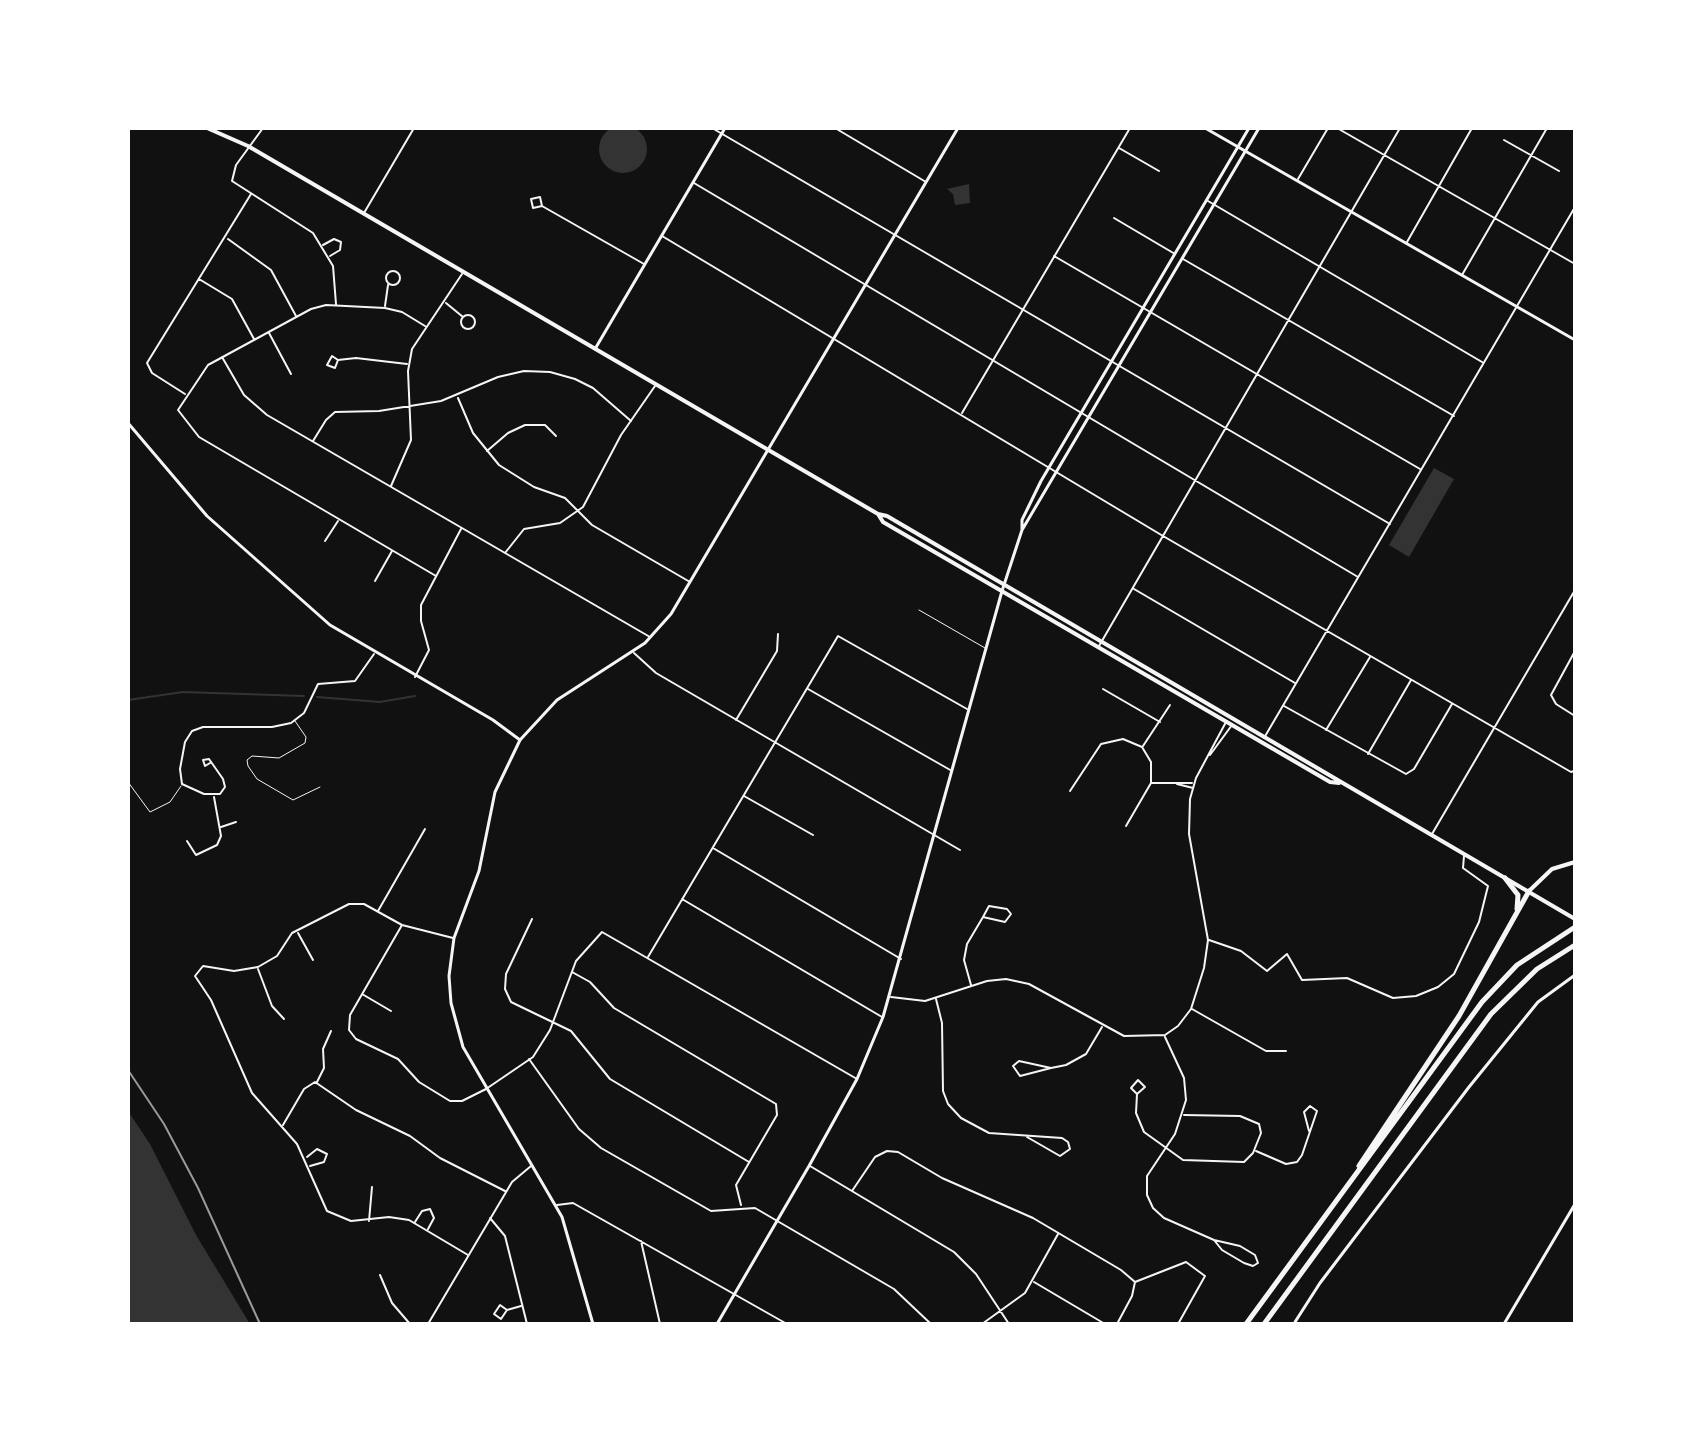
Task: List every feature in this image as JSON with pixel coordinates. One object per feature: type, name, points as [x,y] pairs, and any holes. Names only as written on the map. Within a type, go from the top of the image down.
[{"type":"highway","points":[[1505,878],[1518,895],[1516,916]]},
{"type":"highway","points":[[1313,1233],[1443,1042],[1529,891]]},
{"type":"highway","points":[[1246,1324],[1482,1002],[1517,965],[1575,927]]},
{"type":"highway","points":[[1264,1324],[1491,1014],[1537,969],[1575,945]]},
{"type":"main road","points":[[207,128],[218,129],[248,146],[768,451],[878,514],[887,516],[1221,709],[1334,775],[1339,783]]},
{"type":"main road","points":[[878,514],[883,522],[1261,742],[1330,782],[1339,783],[1575,919]]},
{"type":"main road","points":[[1529,891],[1552,869],[1575,862]]},
{"type":"street","points":[[263,128],[232,172],[232,181],[307,227],[329,256],[335,280],[336,305]]},
{"type":"street","points":[[363,214],[414,128]]},
{"type":"street","points":[[712,128],[1390,524]]},
{"type":"street","points":[[594,349],[725,128]]},
{"type":"street","points":[[835,128],[926,182]]},
{"type":"street","points":[[593,1324],[571,1242],[557,1205],[486,1089],[463,1047],[453,1016],[449,976],[454,938],[479,871],[496,789],[520,740],[557,700],[651,638],[691,582],[958,128]]},
{"type":"street","points":[[961,414],[1130,128]]},
{"type":"street","points":[[1205,128],[1574,338]]},
{"type":"street","points":[[1022,530],[1022,520],[1048,467],[1249,128]]},
{"type":"street","points":[[717,1324],[857,1079],[891,997],[1002,591],[1022,530],[1259,128]]},
{"type":"street","points":[[1297,181],[1328,128]]},
{"type":"street","points":[[1337,128],[1575,264]]},
{"type":"street","points":[[1098,647],[1400,128]]},
{"type":"street","points":[[1406,243],[1472,128]]},
{"type":"street","points":[[1462,275],[1547,128]]},
{"type":"street","points":[[1504,140],[1559,171]]},
{"type":"street","points":[[1118,148],[1159,171]]},
{"type":"street","points":[[693,183],[1358,577]]},
{"type":"street","points":[[186,395],[147,367],[251,194]]},
{"type":"street","points":[[1207,201],[1484,363]]},
{"type":"street","points":[[542,206],[644,264]]},
{"type":"street","points":[[1261,742],[1575,207]]},
{"type":"street","points":[[1114,218],[1175,254]]},
{"type":"street","points":[[661,236],[1163,536],[1574,771]]},
{"type":"street","points":[[227,238],[271,270],[296,316]]},
{"type":"street","points":[[322,245],[334,239],[341,242],[341,248],[329,256]]},
{"type":"street","points":[[1054,256],[1422,470]]},
{"type":"street","points":[[1182,259],[1454,416]]},
{"type":"street","points":[[391,488],[408,453],[412,406],[408,364],[417,338],[463,273]]},
{"type":"street","points":[[198,278],[232,299],[254,339]]},
{"type":"street","points":[[385,308],[389,283]]},
{"type":"street","points":[[445,302],[463,317]]},
{"type":"street","points":[[425,326],[409,315],[385,308],[322,306],[296,316],[221,356],[201,372],[178,412],[199,437],[436,576]]},
{"type":"street","points":[[269,332],[291,374]]},
{"type":"street","points":[[221,356],[250,401],[391,488],[651,638]]},
{"type":"street","points":[[338,360],[363,358],[408,364]]},
{"type":"street","points":[[313,441],[335,412],[412,406],[458,396],[507,375],[556,373],[593,388],[631,421]]},
{"type":"street","points":[[504,554],[524,529],[560,523],[579,510],[655,385]]},
{"type":"street","points":[[458,396],[469,426],[486,451],[508,472],[534,487],[565,498],[592,525],[691,582]]},
{"type":"street","points":[[128,424],[178,485],[232,540],[330,625],[374,654],[493,720],[520,740]]},
{"type":"street","points":[[486,451],[508,433],[525,425],[547,426],[556,436]]},
{"type":"street","points":[[325,541],[338,520]]},
{"type":"street","points":[[415,677],[429,650],[420,610],[461,529]]},
{"type":"street","points":[[375,581],[392,551]]},
{"type":"street","points":[[1132,588],[1296,683]]},
{"type":"street","points":[[1431,835],[1575,590]]},
{"type":"street","points":[[736,720],[777,651],[778,634]]},
{"type":"street","points":[[648,958],[840,636],[970,711]]},
{"type":"street","points":[[1575,651],[1551,691],[1553,701],[1575,716]]},
{"type":"street","points":[[633,652],[656,673],[960,850]]},
{"type":"street","points":[[210,763],[225,784],[220,794],[214,796],[182,784],[180,769],[185,742],[195,729],[272,727],[295,721],[306,710],[318,684],[353,682],[374,654]]},
{"type":"street","points":[[1326,730],[1371,656]]},
{"type":"street","points":[[1367,755],[1412,679]]},
{"type":"street","points":[[807,688],[953,771]]},
{"type":"street","points":[[1103,689],[1160,722]]},
{"type":"street","points":[[1283,705],[1367,755],[1408,774],[1416,767],[1453,703]]},
{"type":"street","points":[[1142,747],[1170,705]]},
{"type":"street","points":[[891,997],[912,1002],[936,999],[997,979],[1024,982],[1131,1038],[1165,1035],[1178,1026],[1191,1009],[1204,968],[1208,940],[1189,834],[1194,783],[1229,723],[1221,709]]},
{"type":"street","points":[[1229,723],[1236,721],[1246,724]]},
{"type":"street","points":[[1070,791],[1095,750],[1114,739],[1127,739],[1142,747],[1152,767],[1151,783],[1126,826]]},
{"type":"street","points":[[1176,783],[1184,780],[1194,783]]},
{"type":"street","points":[[1151,783],[1176,783],[1193,788]]},
{"type":"street","points":[[743,795],[813,835]]},
{"type":"street","points":[[187,841],[196,855],[217,845],[219,827],[214,796]]},
{"type":"street","points":[[219,827],[236,822]]},
{"type":"street","points":[[377,911],[425,829]]},
{"type":"street","points":[[712,848],[901,959]]},
{"type":"street","points":[[1208,940],[1241,951],[1267,971],[1287,954],[1302,980],[1347,978],[1393,998],[1416,996],[1438,987],[1454,974],[1474,938],[1488,886],[1462,867],[1465,855]]},
{"type":"street","points":[[682,899],[883,1017]]},
{"type":"street","points":[[454,938],[402,925],[364,904],[343,906],[297,930],[285,940],[275,958],[258,967],[234,971],[205,966],[196,970],[196,979],[211,1000],[252,1093],[282,1126],[305,1159],[319,1200],[327,1211],[343,1220],[369,1221],[389,1217],[415,1222],[468,1255]]},
{"type":"street","points":[[972,986],[964,952],[983,917],[989,906],[1011,914],[1005,922],[983,917]]},
{"type":"street","points":[[532,919],[506,974],[505,989],[518,1007],[571,1031],[610,1079],[749,1162]]},
{"type":"street","points":[[402,925],[348,1019],[349,1030],[356,1039],[398,1059],[419,1082],[447,1099],[462,1101],[486,1089],[539,1049],[571,971],[602,932],[857,1079]]},
{"type":"street","points":[[297,930],[313,960]]},
{"type":"street","points":[[258,967],[272,1006],[284,1019]]},
{"type":"street","points":[[571,971],[590,982],[614,1008],[773,1102],[778,1108],[736,1185],[741,1207]]},
{"type":"street","points":[[1295,1323],[1381,1201],[1512,1034],[1547,994],[1575,975]]},
{"type":"street","points":[[362,994],[391,1011]]},
{"type":"street","points":[[936,999],[942,1023],[943,1091],[948,1104],[961,1118],[989,1133],[1062,1138],[1068,1142],[1070,1149],[1060,1156],[1027,1137]]},
{"type":"street","points":[[1191,1009],[1266,1051],[1286,1051]]},
{"type":"street","points":[[1051,1068],[1022,1061],[1013,1065],[1019,1076],[1051,1068],[1086,1054],[1103,1026]]},
{"type":"street","points":[[316,1083],[324,1068],[323,1049],[331,1031]]},
{"type":"street","points":[[1165,1035],[1184,1078],[1184,1115],[1147,1176],[1146,1191],[1151,1205],[1164,1218],[1214,1240],[1246,1248],[1255,1255],[1258,1263],[1253,1266],[1244,1263],[1222,1250],[1214,1240]]},
{"type":"street","points":[[529,1059],[579,1129],[601,1148],[707,1210],[723,1212],[741,1207],[755,1208],[894,1289],[931,1324]]},
{"type":"street","points":[[282,1126],[311,1082],[316,1083],[356,1110],[401,1130],[440,1158],[505,1191]]},
{"type":"street","points":[[1137,1094],[1140,1126],[1164,1150],[1189,1162],[1232,1164],[1247,1160],[1255,1150],[1262,1130],[1252,1120],[1228,1115],[1184,1115]]},
{"type":"street","points":[[1255,1150],[1286,1164],[1295,1163],[1302,1155],[1317,1111],[1310,1106],[1304,1112],[1309,1131]]},
{"type":"street","points":[[305,1159],[317,1149],[327,1154],[324,1162],[308,1167]]},
{"type":"street","points":[[852,1191],[869,1162],[882,1153],[894,1151],[942,1178],[1017,1209],[1121,1270],[1135,1282]]},
{"type":"street","points":[[428,1324],[505,1191],[514,1178],[532,1166]]},
{"type":"street","points":[[809,1166],[954,1252],[976,1274],[1009,1324]]},
{"type":"street","points":[[369,1221],[372,1187]]},
{"type":"street","points":[[557,1205],[573,1203],[787,1324]]},
{"type":"street","points":[[1504,1324],[1575,1204]]},
{"type":"street","points":[[415,1222],[424,1209],[431,1210],[434,1218],[427,1230]]},
{"type":"street","points":[[490,1218],[502,1228],[527,1324]]},
{"type":"street","points":[[982,1324],[1020,1298],[1059,1233]]},
{"type":"street","points":[[641,1241],[660,1324]]},
{"type":"street","points":[[1135,1282],[1185,1262],[1205,1274],[1178,1324]]},
{"type":"street","points":[[380,1275],[392,1303],[410,1324]]},
{"type":"street","points":[[1032,1281],[1105,1324]]},
{"type":"street","points":[[1117,1324],[1132,1296],[1135,1282]]},
{"type":"street","points":[[507,1310],[522,1306]]},
{"type":"lane","points":[[919,610],[987,650]]},
{"type":"lane","points":[[295,721],[306,737],[305,743],[279,758],[252,756],[247,760],[248,766],[257,779],[293,800],[320,787]]},
{"type":"lane","points":[[128,782],[150,812],[170,802],[182,784]]},
{"type":"shaded area","points":[[623,125],[640,132],[647,149],[640,166],[623,173],[606,166],[599,149],[606,132]]},
{"type":"shaded area","points":[[969,184],[970,203],[955,205],[953,194],[947,189]]},
{"type":"shaded area","points":[[1434,468],[1454,479],[1409,557],[1389,545]]},
{"type":"shaded area","points":[[128,1111],[150,1144],[196,1235],[250,1324],[128,1324]]},
{"type":"waterway","points":[[128,700],[183,692],[304,696]]},
{"type":"waterway","points":[[317,697],[380,702],[415,696]]},
{"type":"railway","points":[[128,1070],[164,1124],[198,1188],[260,1324]]}]
